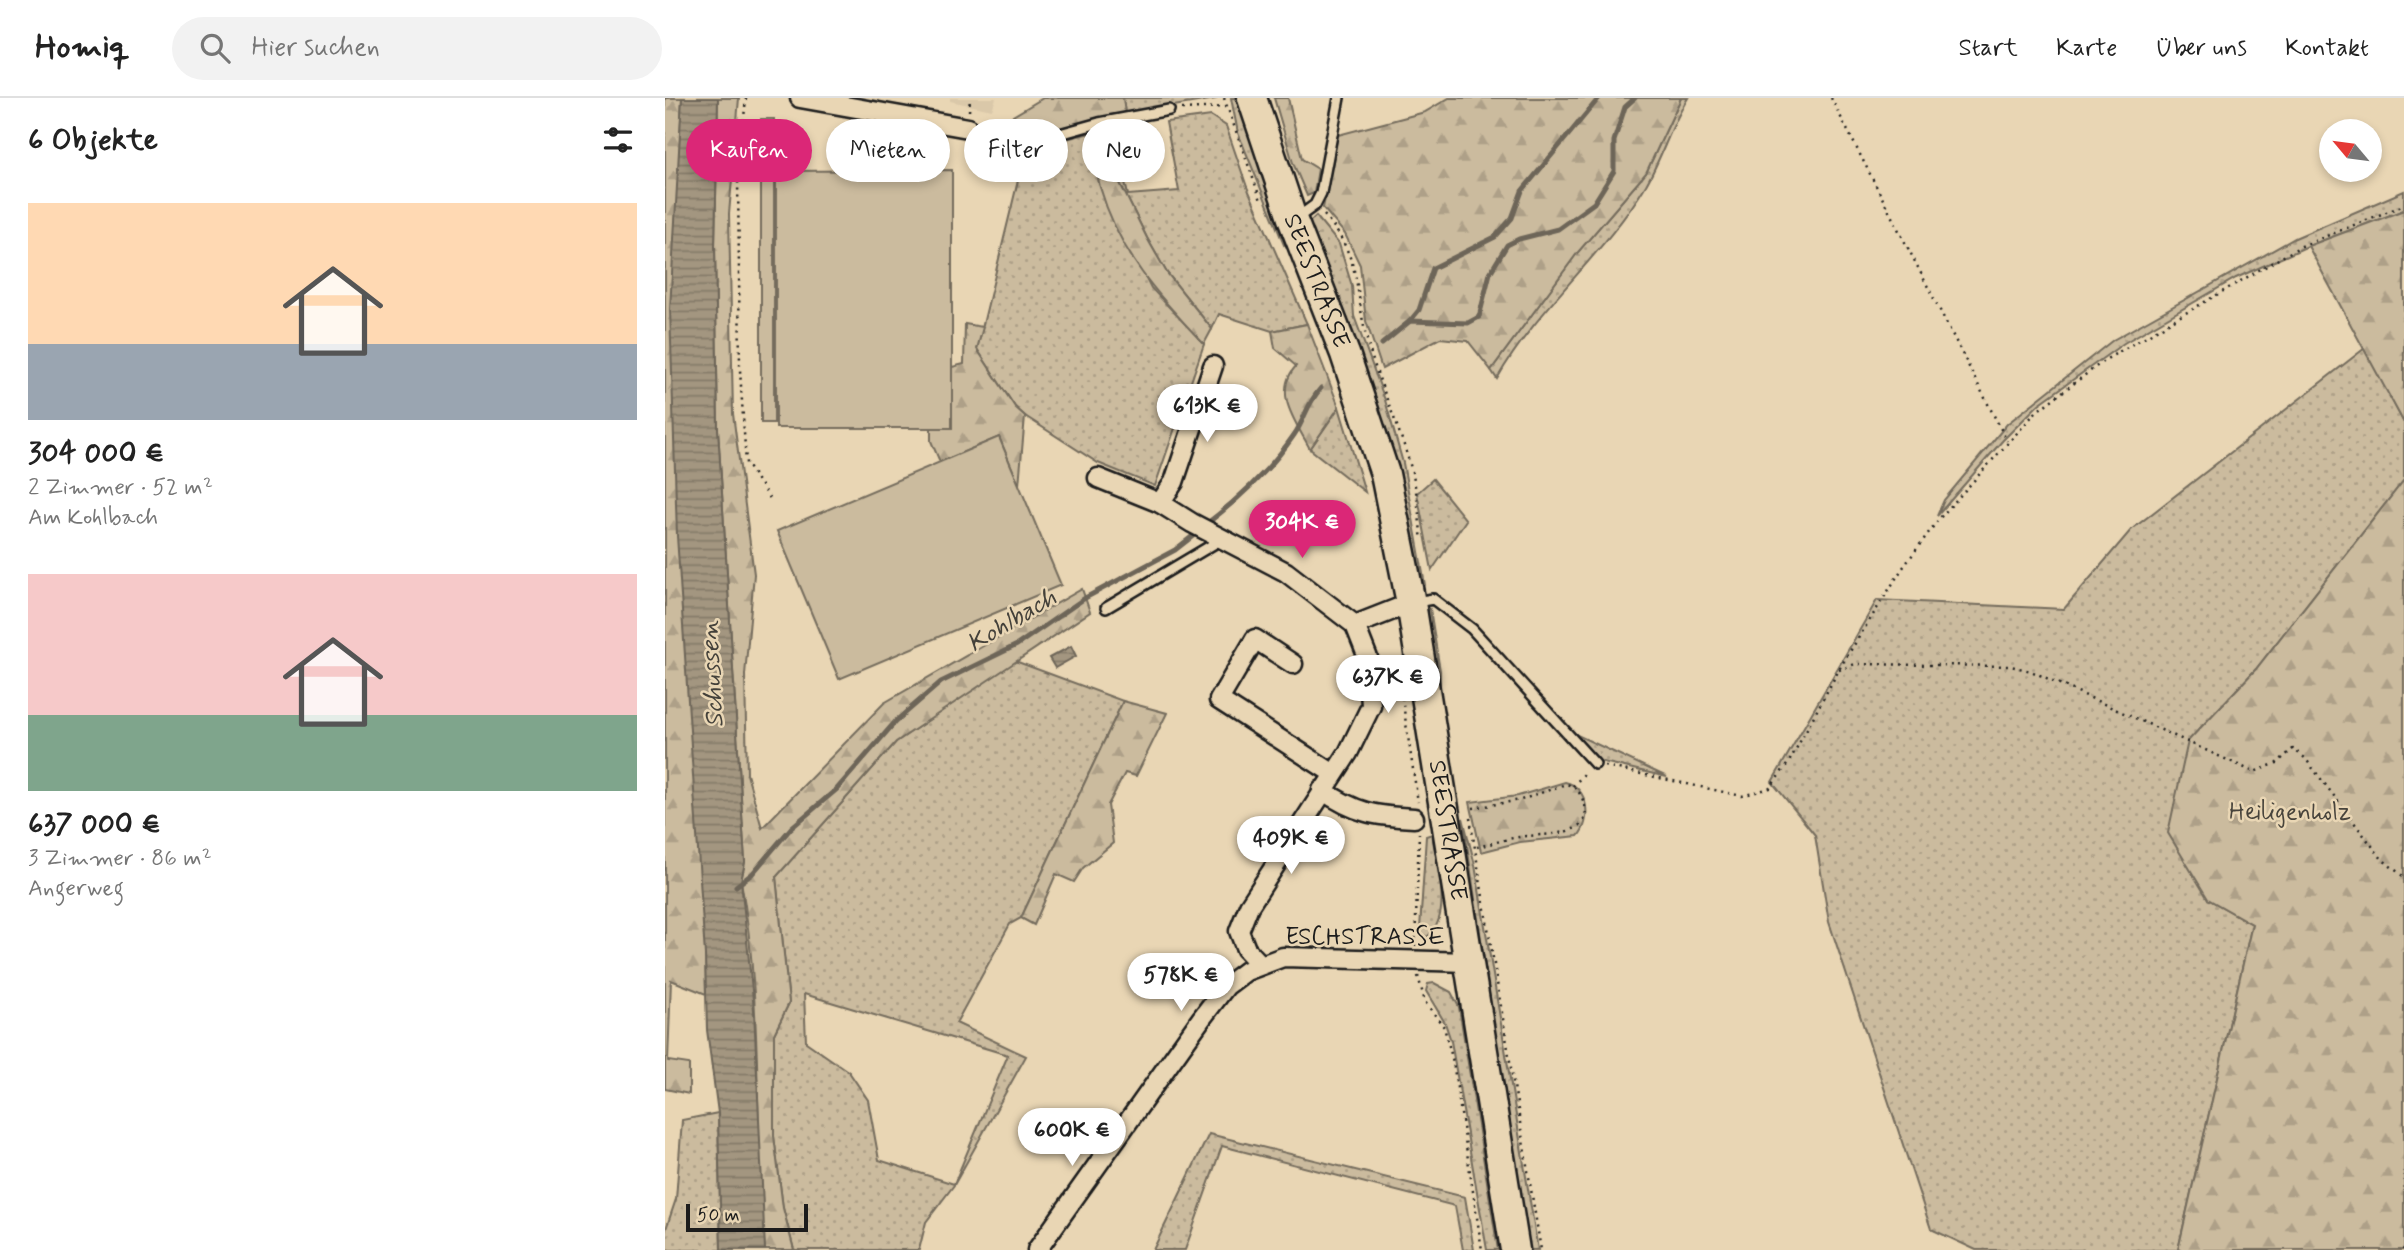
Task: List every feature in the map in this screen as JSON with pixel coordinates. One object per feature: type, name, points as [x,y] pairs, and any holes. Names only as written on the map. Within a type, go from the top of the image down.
[{"type":"main road","name":"SEESTRASSE","points":[[1252,98],[1293,221],[1345,354],[1385,474],[1411,603],[1515,1250]]},
{"type":"street","points":[[800,98],[964,127]]},
{"type":"street","points":[[1160,503],[1174,482],[1213,366]]},
{"type":"street","points":[[1098,478],[1160,503],[1192,523],[1286,572],[1355,625],[1368,657],[1371,706],[1322,790],[1343,805],[1371,816],[1417,816]]},
{"type":"street","points":[[1355,625],[1411,603]]},
{"type":"street","points":[[1293,664],[1255,639],[1219,700],[1333,774]]},
{"type":"street","name":"ESCHSTRASSE","points":[[1261,965],[1246,949],[1239,931],[1248,906],[1322,790]]},
{"type":"street","name":"ESCHSTRASSE","points":[[1037,1250],[1226,986],[1261,965],[1283,957],[1470,962]]},
{"type":"lane","points":[[1293,221],[1315,205],[1321,193],[1339,98]]},
{"type":"lane","points":[[1068,132],[1169,110]]},
{"type":"lane","points":[[1106,607],[1217,536]]},
{"type":"lane","points":[[1411,603],[1433,599],[1472,629],[1595,764]]},
{"type":"path","points":[[746,98],[738,176],[740,370],[744,437],[746,464],[771,500]]},
{"type":"path","points":[[1223,98],[1264,208]]},
{"type":"path","points":[[1831,98],[1976,374],[2007,441]]},
{"type":"path","points":[[1169,110],[1225,107]]},
{"type":"path","points":[[1573,786],[1595,764],[1706,791],[1742,796],[1758,794],[1770,788],[1789,762],[1880,601],[1938,520],[2007,441],[2061,390],[2116,353],[2299,247],[2404,205]]},
{"type":"path","points":[[1839,670],[1855,664],[2011,666],[2031,671],[2255,772],[2277,763],[2293,749],[2305,758],[2382,859],[2404,877]]},
{"type":"path","points":[[1399,676],[1417,816],[1420,882],[1414,960],[1425,1002],[1444,1027],[1453,1062],[1482,1250]]},
{"type":"path","points":[[1473,808],[1521,800],[1566,784],[1573,786],[1585,808],[1585,819],[1579,828],[1568,832],[1520,837],[1477,847]]},
{"type":"path","points":[[1468,811],[1477,847],[1541,1250]]},
{"type":"shaded area","points":[[950,98],[996,98],[992,110],[950,101]]},
{"type":"green space","points":[[665,98],[682,98],[678,210],[681,434],[706,994],[671,980],[668,1061],[689,1064],[689,1094],[665,1089]]},
{"type":"green space","points":[[718,98],[739,98],[737,119],[718,119]]},
{"type":"green space","points":[[1043,98],[1123,98],[1125,114],[1105,119],[1082,119],[1082,125],[1068,128],[1068,119],[1008,119]]},
{"type":"green space","points":[[1123,98],[1216,98],[1216,99],[1125,114]]},
{"type":"green space","points":[[1231,98],[1243,98],[1288,242],[1284,245],[1238,133]]},
{"type":"green space","points":[[1274,98],[1288,98],[1302,159],[1318,169],[1314,193],[1307,196],[1293,163]]},
{"type":"green space","points":[[1449,98],[1681,98],[1646,173],[1578,252],[1491,370],[1468,341],[1440,338],[1382,369],[1366,321],[1360,265],[1345,234],[1323,208],[1338,135],[1425,112]]},
{"type":"green space","points":[[1681,98],[1688,98],[1646,185],[1629,211],[1531,329],[1497,379],[1491,370],[1578,252],[1646,173]]},
{"type":"green space","points":[[1211,116],[1226,126],[1247,187],[1307,324],[1272,331],[1219,314],[1212,329],[1167,273],[1119,182],[1125,182],[1128,195],[1179,191],[1166,122]]},
{"type":"green space","points":[[1082,135],[1082,182],[1099,182],[1151,288],[1204,344],[1155,486],[1098,463],[1025,416],[1015,407],[977,349],[1018,182],[1068,182],[1068,139]]},
{"type":"green space","points":[[950,170],[952,428],[776,428],[776,182],[812,182],[812,171],[826,171],[826,182],[950,182]]},
{"type":"green space","points":[[716,182],[732,182],[729,214],[733,414],[754,574],[745,675],[747,774],[762,828],[884,703],[1082,589],[1090,612],[896,742],[776,877],[789,1003],[774,1034],[774,1136],[783,1208],[794,1250],[765,1250],[755,1019],[748,927],[741,881],[745,862],[718,429]]},
{"type":"green space","points":[[761,182],[774,182],[774,423],[761,423]]},
{"type":"green space","points":[[1099,182],[1119,182],[1167,273],[1212,329],[1204,344],[1156,291],[1129,253],[1108,211]]},
{"type":"green space","points":[[2404,191],[2404,210],[2308,246],[2236,278],[2124,343],[2039,404],[2003,440],[1937,516],[1944,500],[2007,424],[2113,340],[2295,238]]},
{"type":"green space","points":[[2404,210],[2404,423],[2308,246]]},
{"type":"green space","points":[[1316,216],[1339,244],[1352,286],[1354,316],[1385,400],[1403,463],[1425,585],[1417,586],[1306,225]]},
{"type":"green space","points":[[965,324],[983,327],[977,349],[1015,407],[1025,416],[1019,485],[999,437],[940,462],[931,441],[931,428],[952,428],[952,367],[964,364]]},
{"type":"green space","points":[[1307,324],[1339,407],[1310,449],[1293,418],[1286,397],[1289,376],[1296,366],[1275,348],[1272,331]]},
{"type":"green space","points":[[2365,348],[2404,423],[2404,480],[2256,669],[2188,741],[2208,899],[2252,924],[2178,1250],[1976,1250],[1931,1229],[1829,922],[1815,835],[1772,782],[1877,600],[2064,609],[2131,530]]},
{"type":"green space","points":[[1339,407],[1365,492],[1310,449]]},
{"type":"green space","points":[[999,437],[1061,585],[839,679],[777,531]]},
{"type":"green space","points":[[1433,479],[1466,520],[1432,570],[1417,493]]},
{"type":"green space","name":"Heiligenholz","points":[[2404,480],[2404,1250],[2178,1250],[2252,924],[2208,899],[2168,833],[2188,741],[2256,669]]},
{"type":"green space","points":[[1430,609],[1440,671],[1440,706],[1422,610]]},
{"type":"green space","points":[[1015,661],[1123,701],[1021,918],[1010,924],[956,1023],[1026,1056],[954,1185],[926,1222],[919,1250],[794,1250],[783,1208],[774,1136],[774,1034],[789,1003],[776,877],[896,742]],"holes":[[[804,994],[1008,1055],[954,1184],[879,1160],[868,1100],[849,1072],[806,1042]]]},
{"type":"green space","points":[[1123,701],[1167,713],[1136,776],[1125,773],[1108,805],[1113,843],[1083,868],[1074,882],[1056,874],[1034,925],[1021,918]]},
{"type":"green space","points":[[1562,728],[1667,777],[1595,760]]},
{"type":"green space","points":[[1565,782],[1579,790],[1586,805],[1585,822],[1578,836],[1520,842],[1481,852],[1470,802],[1518,796]]},
{"type":"green space","points":[[1463,818],[1475,865],[1538,1250],[1527,1250]]},
{"type":"green space","points":[[1432,834],[1442,903],[1435,928],[1427,937],[1421,934],[1420,929],[1426,836]]},
{"type":"green space","points":[[1434,983],[1451,992],[1459,1007],[1498,1250],[1487,1250],[1451,1041],[1445,1023],[1426,991],[1428,984]]},
{"type":"green space","points":[[718,1113],[721,1250],[665,1250],[665,1232],[676,1199],[682,1120]]},
{"type":"green space","points":[[1209,1134],[1465,1197],[1474,1250],[1463,1250],[1455,1206],[1222,1146],[1185,1250],[1153,1250]]},
{"type":"water","name":"Schussen","points":[[682,98],[718,98],[718,119],[686,119],[686,182],[716,182],[718,429],[745,862],[741,881],[754,1010],[765,1250],[721,1250],[718,1113],[707,1030],[705,955],[677,536],[670,309]]},
{"type":"water","points":[[1071,646],[1076,656],[1055,668],[1049,658]]},
{"type":"waterway","points":[[1410,321],[1419,310],[1433,268],[1495,237],[1512,218],[1522,191],[1599,98]]},
{"type":"waterway","name":"Kohlbach","points":[[1382,344],[1410,321],[1468,323],[1479,317],[1490,273],[1507,245],[1519,239],[1558,229],[1594,203],[1614,171],[1614,141],[1625,107],[1635,98]]},
{"type":"waterway","name":"Kohlbach","points":[[1205,525],[1242,494],[1275,460],[1298,429],[1321,388]]},
{"type":"waterway","name":"Kohlbach","points":[[736,886],[752,874],[791,828],[837,789],[896,721],[941,682],[1017,645],[1085,598],[1175,550],[1198,532]]}]
